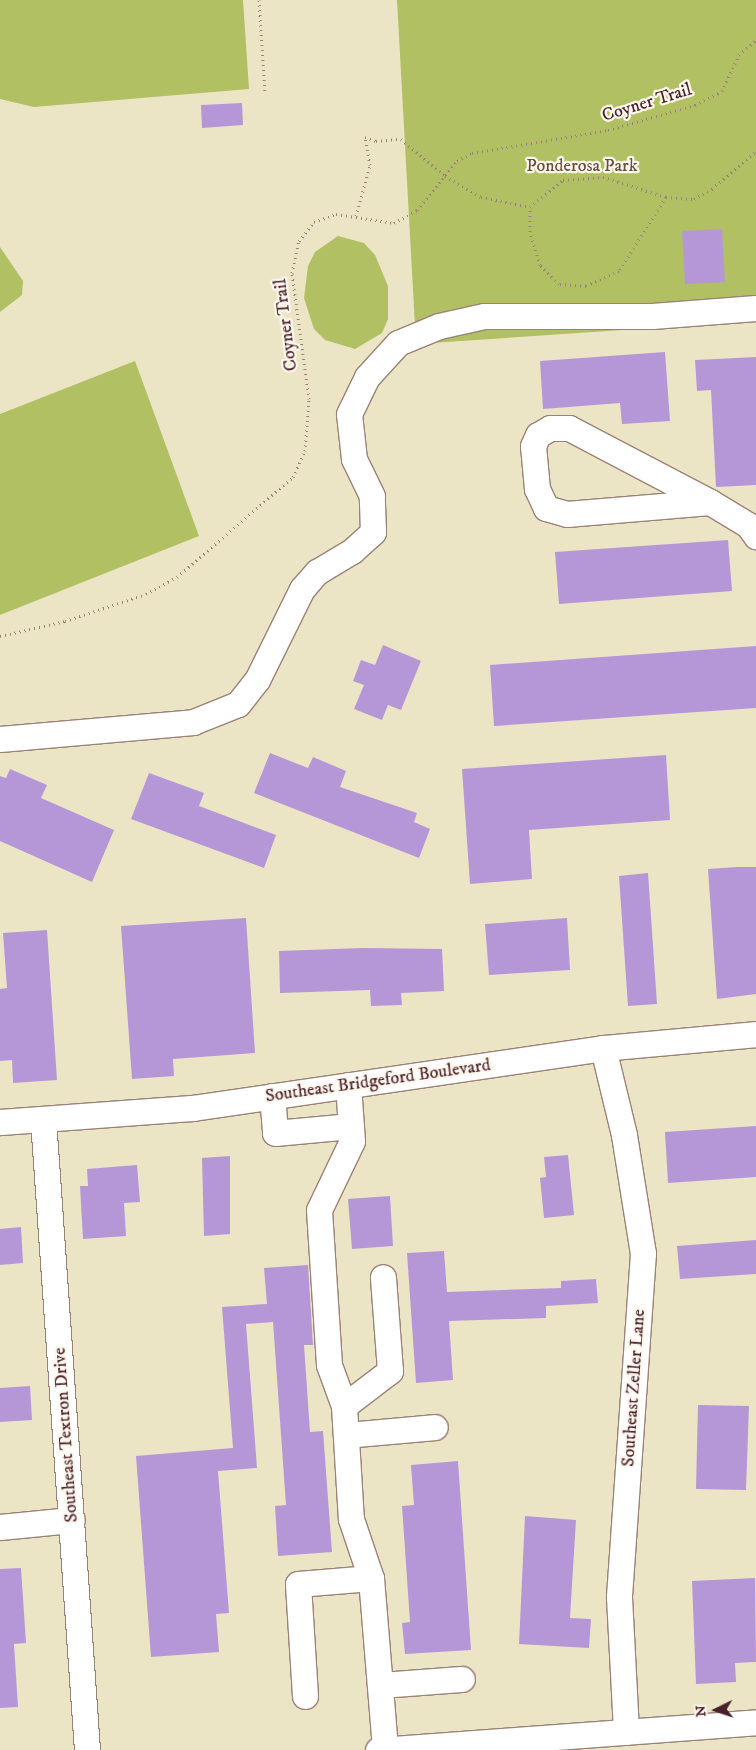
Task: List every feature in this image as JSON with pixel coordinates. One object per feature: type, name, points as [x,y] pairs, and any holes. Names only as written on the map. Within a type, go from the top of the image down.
[{"type":"street","points":[[0,739],[193,722],[238,704],[257,680],[302,589],[317,572],[352,552],[373,532],[372,496],[354,459],[349,414],[366,377],[398,343],[439,326],[484,316],[652,316],[756,308]]},
{"type":"street","points":[[710,502],[566,514],[546,508],[537,489],[533,446],[538,436],[550,428],[569,428],[710,502],[748,525],[756,536]]},
{"type":"street","name":"Southeast Bridgeford Boulevard","points":[[0,1122],[192,1108],[603,1048],[756,1034]]},
{"type":"street","name":"Southeast Zeller Lane","points":[[603,1048],[624,1135],[643,1254],[619,1597],[626,1732]]},
{"type":"street","points":[[348,1085],[352,1141],[319,1210],[329,1365],[344,1406],[351,1518],[371,1578],[385,1750]]},
{"type":"street","points":[[272,1096],[275,1133],[351,1126]]},
{"type":"street","name":"Southeast Textron Drive","points":[[43,1119],[87,1750]]},
{"type":"street","points":[[344,1406],[390,1372],[383,1277]]},
{"type":"street","points":[[346,1435],[435,1427]]},
{"type":"street","points":[[0,1527],[72,1520]]},
{"type":"street","points":[[305,1696],[298,1584],[371,1578]]},
{"type":"street","points":[[380,1685],[462,1679]]},
{"type":"street","points":[[378,1750],[479,1746],[756,1722]]},
{"type":"path","points":[[259,0],[265,93]]},
{"type":"path","name":"Coyner Trail","points":[[0,636],[65,621],[146,594],[177,577],[293,477],[305,451],[309,399],[292,273],[299,242],[314,222],[336,214],[394,223],[404,219],[457,161],[472,152],[608,130],[695,105],[722,91],[739,55],[756,40]]},
{"type":"path","points":[[356,216],[370,165],[364,136],[376,141],[401,139],[445,176],[482,197],[530,207]]},
{"type":"path","points":[[530,207],[563,180],[603,177],[666,197],[694,199],[712,190],[756,151]]},
{"type":"path","points":[[530,207],[530,232],[540,265],[559,284],[586,286],[619,272],[630,260],[666,197]]},
{"type":"green space","points":[[0,0],[243,0],[249,89],[34,107],[0,99]]},
{"type":"green space","name":"Ponderosa Park","points":[[397,0],[756,0],[756,321],[416,344]]},
{"type":"green space","points":[[338,236],[364,243],[375,255],[388,286],[388,319],[382,333],[355,349],[325,340],[314,329],[304,298],[308,266],[315,252]]},
{"type":"green space","points":[[0,247],[23,281],[22,295],[0,312]]},
{"type":"green space","points":[[135,361],[199,536],[0,615],[0,414]]},
{"type":"building","points":[[242,103],[243,125],[202,128],[201,105]]},
{"type":"building","points":[[722,229],[725,282],[685,284],[682,231]]},
{"type":"building","points":[[665,352],[670,421],[622,424],[620,403],[543,409],[540,361]]},
{"type":"building","points":[[756,357],[756,485],[716,487],[711,390],[697,391],[695,360]]},
{"type":"building","points":[[728,540],[732,591],[559,604],[555,552]]},
{"type":"building","points":[[383,645],[421,661],[401,710],[388,705],[382,720],[354,709],[364,685],[353,681],[361,660],[375,665]]},
{"type":"building","points":[[756,646],[756,708],[494,726],[490,665]]},
{"type":"building","points":[[270,753],[308,768],[313,757],[346,771],[340,787],[417,813],[414,822],[430,829],[419,858],[254,793]]},
{"type":"building","points":[[666,755],[670,820],[529,830],[532,879],[470,884],[462,769]]},
{"type":"building","points":[[10,769],[47,785],[41,798],[114,830],[92,882],[0,841],[0,776],[6,778]]},
{"type":"building","points":[[149,773],[204,793],[199,806],[276,835],[264,868],[131,819]]},
{"type":"building","points":[[756,867],[756,994],[717,999],[708,869]]},
{"type":"building","points":[[648,873],[657,1004],[628,1006],[619,876]]},
{"type":"building","points":[[246,918],[255,1053],[173,1059],[174,1076],[132,1079],[121,926]]},
{"type":"building","points":[[567,918],[570,970],[489,975],[485,924]]},
{"type":"building","points":[[47,930],[57,1080],[13,1083],[12,1060],[0,1061],[0,989],[7,988],[3,933]]},
{"type":"building","points":[[363,948],[442,949],[444,991],[401,993],[402,1005],[371,1006],[370,990],[280,993],[279,951]]},
{"type":"building","points":[[756,1126],[756,1177],[668,1183],[665,1132]]},
{"type":"building","points":[[568,1155],[574,1215],[544,1218],[540,1178],[546,1177],[544,1157]]},
{"type":"building","points":[[230,1156],[230,1234],[204,1236],[202,1158]]},
{"type":"building","points":[[137,1165],[140,1202],[124,1203],[126,1236],[83,1239],[80,1186],[88,1186],[87,1169]]},
{"type":"building","points":[[390,1196],[393,1246],[352,1249],[348,1199]]},
{"type":"building","points":[[21,1227],[23,1263],[0,1265],[0,1229]]},
{"type":"building","points":[[756,1240],[756,1274],[680,1279],[677,1246]]},
{"type":"building","points":[[444,1251],[447,1292],[561,1288],[561,1281],[596,1279],[598,1303],[546,1306],[546,1318],[449,1321],[453,1380],[416,1383],[407,1253]]},
{"type":"building","points":[[308,1265],[313,1345],[304,1345],[310,1432],[323,1431],[332,1552],[278,1556],[275,1506],[286,1505],[273,1322],[246,1324],[257,1468],[218,1471],[229,1613],[216,1614],[219,1652],[151,1657],[136,1456],[233,1448],[222,1307],[267,1304],[264,1268]]},
{"type":"building","points":[[30,1386],[32,1420],[0,1422],[0,1388]]},
{"type":"building","points":[[698,1405],[749,1406],[746,1490],[696,1489]]},
{"type":"building","points":[[458,1461],[471,1650],[405,1654],[402,1623],[410,1622],[402,1506],[414,1505],[411,1465]]},
{"type":"building","points":[[525,1516],[576,1520],[570,1618],[591,1619],[589,1648],[519,1644]]},
{"type":"building","points":[[21,1568],[26,1643],[14,1644],[18,1707],[0,1708],[0,1569]]},
{"type":"building","points":[[755,1578],[756,1662],[735,1663],[736,1682],[696,1684],[692,1581]]}]
